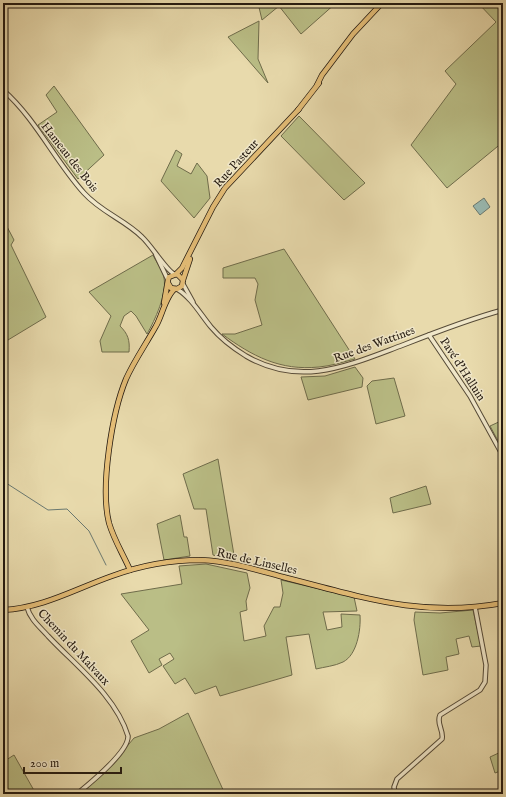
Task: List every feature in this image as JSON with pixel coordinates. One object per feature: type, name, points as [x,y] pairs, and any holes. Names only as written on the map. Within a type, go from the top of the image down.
[{"type":"main road","name":"Rue Pasteur","points":[[175,274],[182,268],[213,207],[225,188],[239,172],[292,120],[335,58],[360,26],[382,3]]},
{"type":"main road","name":"Rue Pasteur","points":[[183,282],[195,243]]},
{"type":"main road","points":[[128,571],[111,528],[106,500],[114,419],[126,379],[161,316],[170,293],[183,282],[181,276],[175,274],[168,281],[161,316]]},
{"type":"main road","points":[[168,281],[170,287],[176,289]]},
{"type":"main road","name":"Rue de Linselles","points":[[3,610],[27,607],[59,598],[128,571],[181,561],[214,561],[241,566],[377,601],[415,608],[444,609],[503,603]]},
{"type":"street","name":"Hameau des Bois","points":[[3,90],[18,104],[85,194],[102,209],[132,228],[148,242],[170,271],[175,274]]},
{"type":"street","name":"Hameau des Bois","points":[[148,242],[166,272],[168,281]]},
{"type":"street","points":[[503,266],[503,280]]},
{"type":"street","name":"Rue des Wattines","points":[[183,282],[198,310]]},
{"type":"street","name":"Rue des Wattines","points":[[176,289],[198,310],[220,337],[238,352],[270,367],[297,372],[318,372],[340,368],[469,320],[503,310]]},
{"type":"street","name":"Pavé d'Halluin","points":[[430,335],[470,396],[503,456]]},
{"type":"street","name":"Chemin du Malvaux","points":[[27,607],[31,618],[74,664],[104,692],[128,736],[126,745],[115,758],[77,794]]},
{"type":"street","points":[[395,794],[394,787],[397,779],[442,740],[443,733],[438,722],[441,714],[480,690],[486,682],[486,665],[475,607]]},
{"type":"green space","points":[[258,3],[336,3],[301,34],[279,6],[262,20]]},
{"type":"green space","points":[[478,3],[503,3],[503,142],[447,188],[411,145],[456,84],[445,71],[496,22]]},
{"type":"green space","points":[[259,21],[258,59],[268,83],[228,37]]},
{"type":"green space","points":[[54,86],[104,155],[78,179],[38,125],[57,112],[46,95]]},
{"type":"green space","points":[[299,116],[365,183],[344,200],[281,136]]},
{"type":"green space","points":[[176,150],[182,154],[177,166],[191,174],[197,163],[207,176],[210,198],[194,218],[161,181]]},
{"type":"green space","points":[[3,219],[14,240],[11,245],[46,317],[3,343]]},
{"type":"green space","points":[[284,249],[355,359],[332,365],[305,368],[292,367],[267,360],[256,355],[244,349],[222,334],[235,334],[262,325],[255,300],[258,284],[255,278],[223,278],[223,268]]},
{"type":"green space","points":[[153,255],[164,278],[164,292],[160,307],[147,334],[136,316],[131,311],[124,316],[120,326],[128,338],[129,352],[102,352],[100,341],[111,316],[89,292]]},
{"type":"green space","points":[[355,367],[363,378],[362,387],[308,400],[301,377],[325,376]]},
{"type":"green space","points":[[394,378],[405,416],[376,424],[367,386],[372,381]]},
{"type":"green space","points":[[503,420],[503,450],[490,426]]},
{"type":"green space","points":[[218,459],[235,561],[213,555],[206,509],[194,509],[183,474]]},
{"type":"green space","points":[[426,486],[431,504],[393,513],[390,498]]},
{"type":"green space","points":[[180,515],[184,537],[187,537],[190,556],[164,560],[157,524]]},
{"type":"green space","points":[[206,564],[247,573],[250,588],[246,601],[247,610],[240,612],[244,641],[266,636],[264,626],[274,607],[280,607],[283,593],[281,580],[354,597],[357,611],[323,612],[327,630],[342,627],[341,614],[360,615],[359,635],[352,654],[343,662],[316,669],[309,634],[286,637],[292,675],[220,696],[216,686],[195,694],[185,678],[175,684],[163,666],[174,659],[170,653],[159,659],[162,665],[149,673],[131,641],[149,630],[121,594],[182,584],[179,566]]},
{"type":"green space","points":[[473,610],[481,646],[472,647],[469,636],[456,639],[459,654],[446,657],[448,670],[423,675],[414,620],[415,612],[440,613]]},
{"type":"green space","points":[[188,713],[225,794],[80,794],[113,763],[134,738],[159,729]]},
{"type":"green space","points":[[503,751],[503,770],[495,773],[490,757]]},
{"type":"green space","points":[[14,755],[36,794],[3,794],[3,762]]},
{"type":"water","points":[[484,198],[490,207],[480,215],[473,206]]},
{"type":"waterway","points":[[3,481],[48,510],[67,509],[89,531],[106,565]]}]
